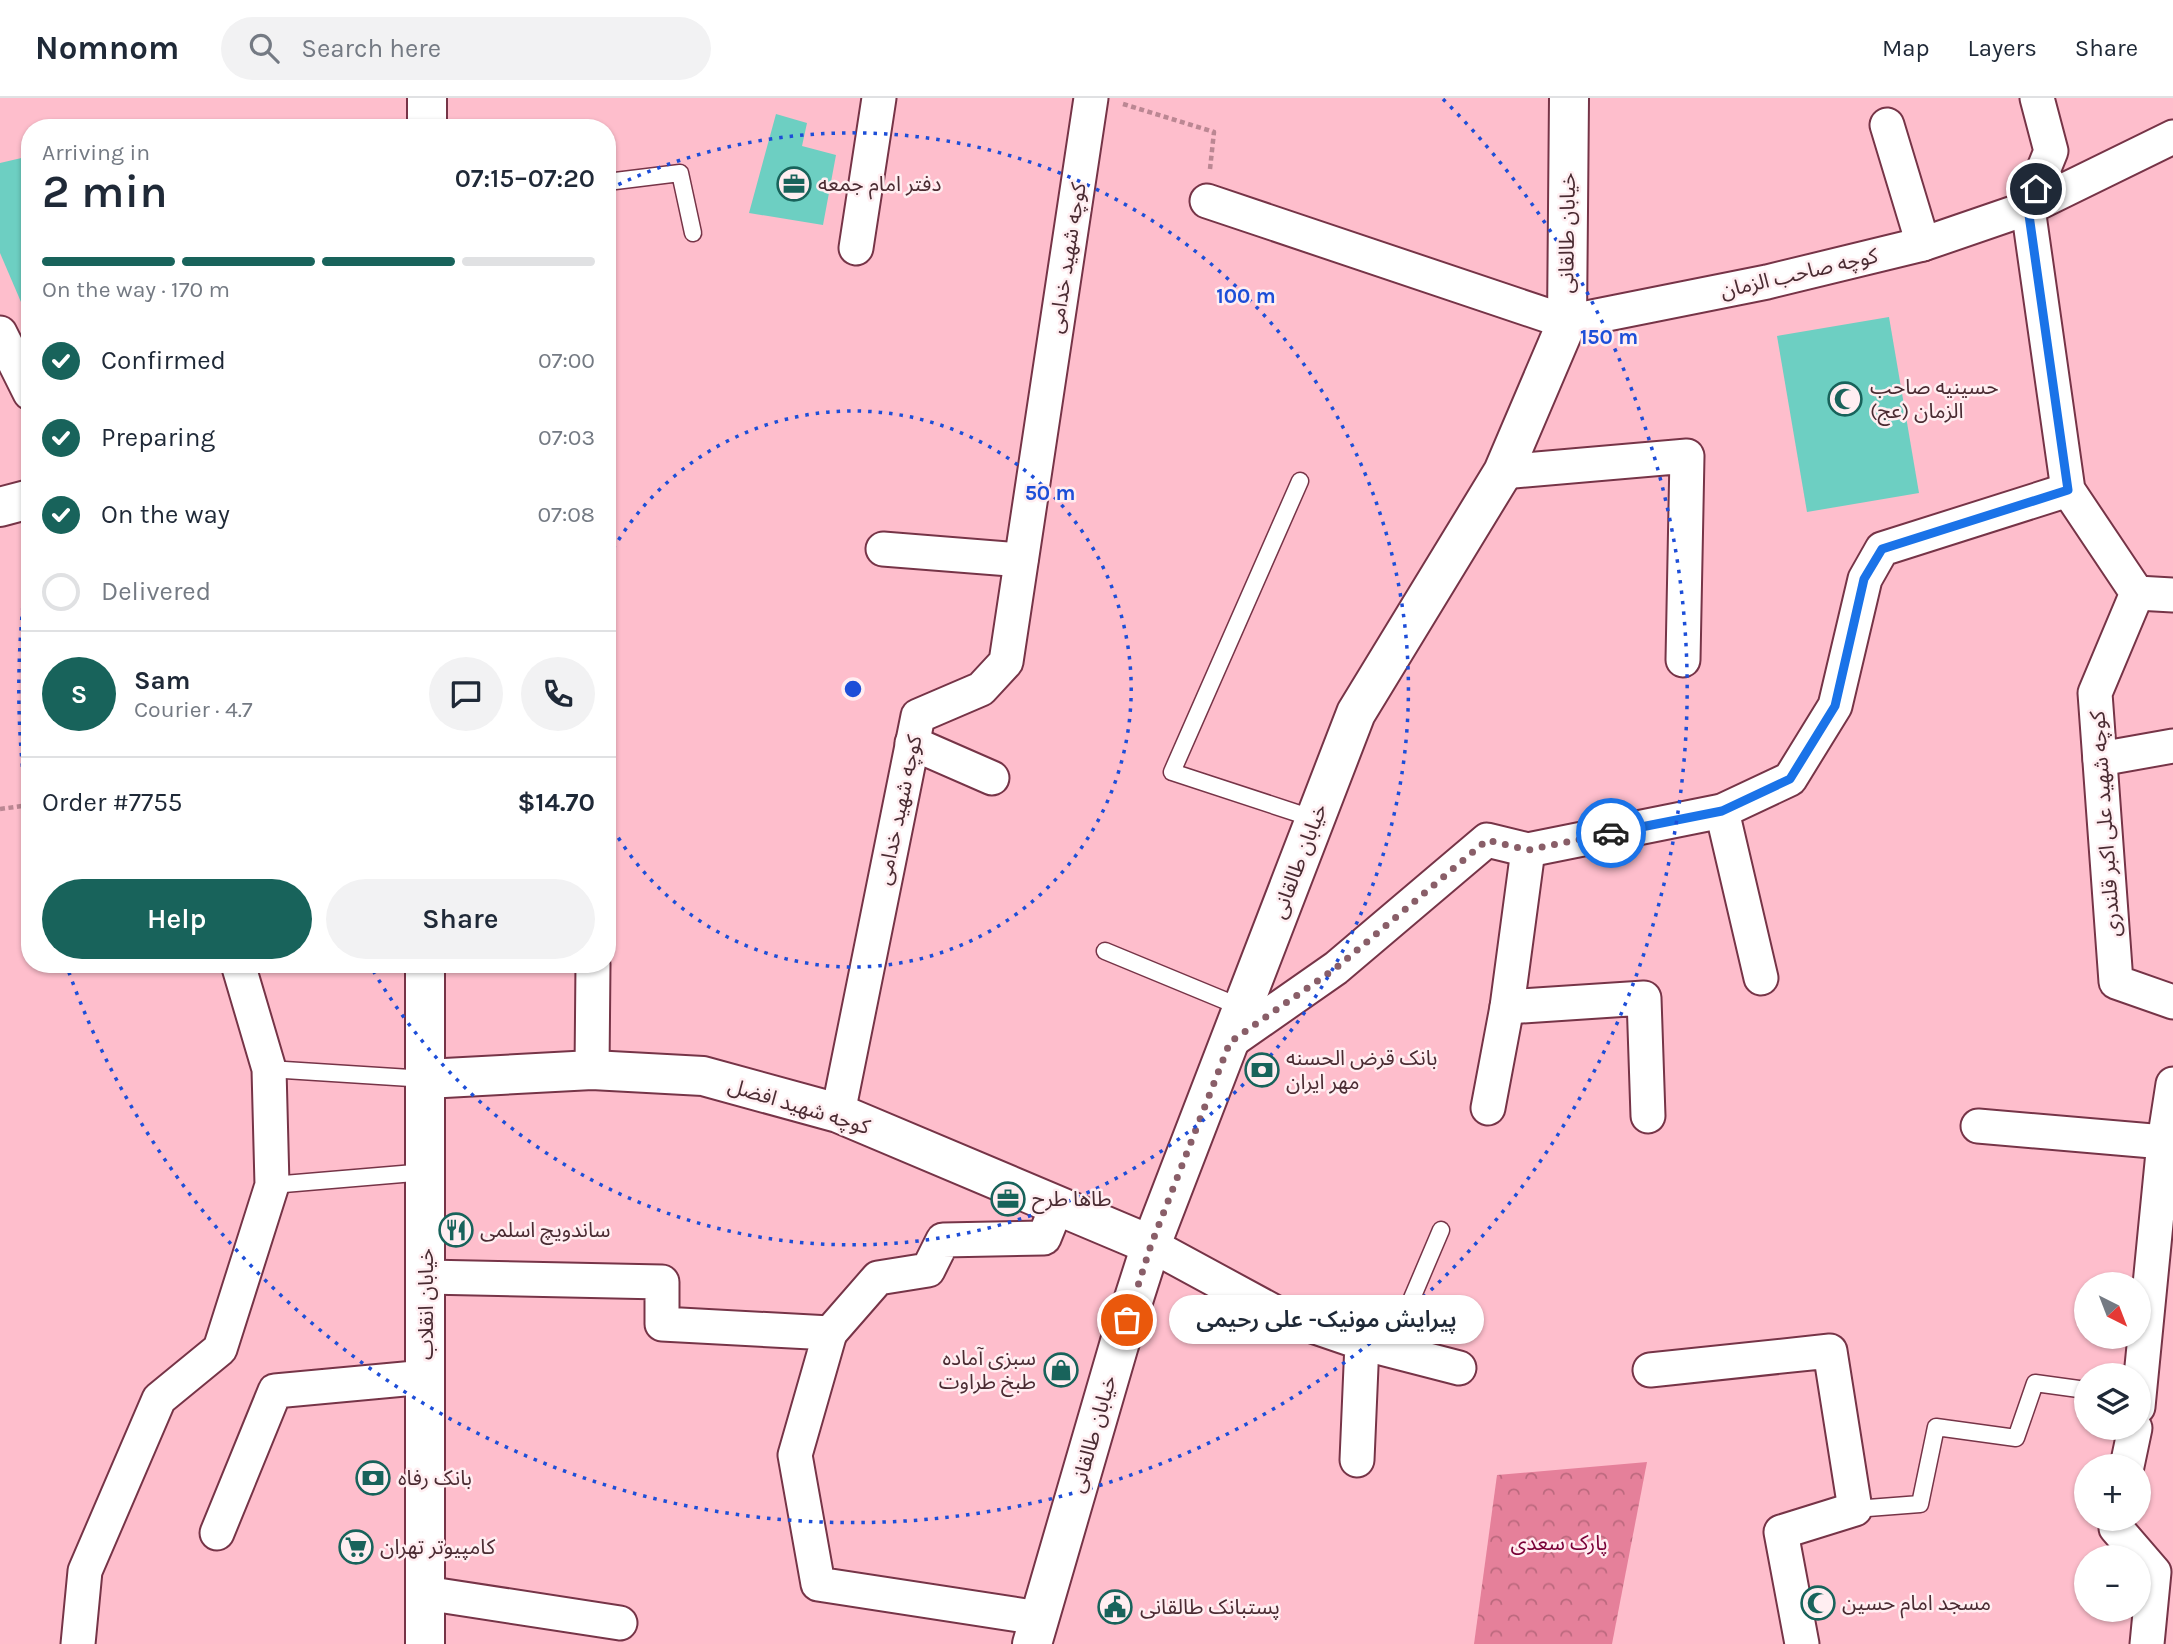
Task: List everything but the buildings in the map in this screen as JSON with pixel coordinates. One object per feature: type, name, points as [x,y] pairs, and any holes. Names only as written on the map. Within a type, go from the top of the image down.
[{"type":"main road","points":[[427,98],[427,119]]},
{"type":"main road","name":"خیابان طالقانی","points":[[1036,1631],[1119,1345],[1151,1245],[1356,713],[1503,472],[1567,323],[1569,98]]},
{"type":"main road","points":[[0,507],[21,501]]},
{"type":"main road","name":"خیابان انقلاب","points":[[425,973],[425,1644]]},
{"type":"main road","name":"کوچه شهید افضل","points":[[426,1079],[592,1070],[704,1076],[838,1113],[1151,1245]]},
{"type":"street","points":[[856,248],[878,98]]},
{"type":"street","points":[[2037,98],[2052,150],[2028,208],[2068,490],[2137,593],[2173,596]]},
{"type":"street","name":"کوچه شهید خدامی","points":[[838,1113],[918,716],[981,689],[1006,663],[1021,560],[1103,100]]},
{"type":"street","points":[[1887,125],[1923,244]]},
{"type":"street","name":"کوچه صاحب الزمان","points":[[1567,323],[1767,282],[1923,244],[2028,208],[2173,137]]},
{"type":"street","points":[[1207,201],[1567,323]]},
{"type":"street","points":[[0,332],[21,375]]},
{"type":"street","points":[[1503,472],[1688,456],[1683,660]]},
{"type":"street","points":[[1236,1025],[1336,968],[1487,840],[1528,850],[1722,811],[1790,779],[1835,706],[1864,579],[1882,549],[2068,490]]},
{"type":"street","points":[[883,549],[1021,560]]},
{"type":"street","name":"کوچه شهید علی اکبر قلندری","points":[[2137,593],[2095,694],[2116,982],[2173,1002]]},
{"type":"street","points":[[912,743],[992,778]]},
{"type":"street","points":[[2100,759],[2173,746]]},
{"type":"street","points":[[1722,811],[1761,978]]},
{"type":"street","points":[[1488,1108],[1507,1007],[1528,850]]},
{"type":"street","points":[[78,1644],[85,1571],[159,1399],[220,1349],[272,1185],[269,1069],[241,973]]},
{"type":"street","points":[[592,1070],[593,973]]},
{"type":"street","points":[[1507,1007],[1644,998],[1648,1116]]},
{"type":"street","points":[[2142,1363],[2164,1142],[2173,1084]]},
{"type":"street","points":[[1979,1126],[2164,1142]]},
{"type":"street","points":[[1036,1631],[818,1584],[795,1455],[830,1333],[878,1278],[928,1270],[943,1240],[1044,1238],[1057,1206]]},
{"type":"street","points":[[1151,1245],[1280,1315],[1376,1347],[1459,1368]]},
{"type":"street","points":[[426,1277],[662,1282],[662,1324],[830,1333]]},
{"type":"street","points":[[1357,1460],[1376,1347]]},
{"type":"street","points":[[1650,1370],[1830,1352],[1855,1509],[1781,1532],[1802,1644]]},
{"type":"street","points":[[217,1533],[275,1391],[426,1377]]},
{"type":"street","points":[[2119,1531],[2164,1572],[2147,1644]]},
{"type":"street","points":[[425,1593],[620,1623]]},
{"type":"lane","points":[[616,181],[680,173],[693,233]]},
{"type":"lane","points":[[1300,481],[1172,772],[1315,819]]},
{"type":"lane","points":[[1105,951],[1236,1025]]},
{"type":"lane","points":[[269,1069],[426,1079]]},
{"type":"lane","points":[[272,1185],[426,1172]]},
{"type":"lane","points":[[1376,1347],[1441,1230]]},
{"type":"lane","points":[[1855,1509],[1920,1504],[1936,1427],[2016,1438],[2035,1383],[2074,1388]]},
{"type":"path","points":[[1103,100],[1214,132],[1207,201]]},
{"type":"path","points":[[0,809],[21,806]]},
{"type":"green space","name":"پارک سعدی","points":[[1647,1462],[1612,1644],[1474,1644],[1497,1475]]},
{"type":"way so far","points":[[1127,1320],[1151,1245],[1230,1042],[1336,968],[1487,840],[1528,850],[1611,833]]},
{"type":"place","name":"دفتر امام جمعه","points":[[794,184]]},
{"type":"place","name":"حسینیه صاحب الزمان (عج)","points":[[1845,399]]},
{"type":"place","name":"بانک قرض الحسنه مهر ایران","points":[[1262,1070]]},
{"type":"place","name":"طاها طرح","points":[[1008,1199]]},
{"type":"place","name":"ساندویچ اسلمی","points":[[456,1230]]},
{"type":"place","name":"پیرایش مونیک- علی رحیمی","points":[[1127,1320]]},
{"type":"place","name":"سبزی آماده طبخ طراوت","points":[[1061,1370]]},
{"type":"place","name":"بانک رفاه","points":[[373,1478]]},
{"type":"place","name":"کامپیوتر تهران","points":[[356,1547]]},
{"type":"place","name":"مسجد امام حسین","points":[[1818,1603]]},
{"type":"place","name":"پستبانک طالقانی","points":[[1115,1607]]},
{"type":"route","points":[[1611,833],[1722,811],[1790,779],[1835,706],[1864,579],[1882,549],[2068,490],[2028,208],[2036,189]]}]
